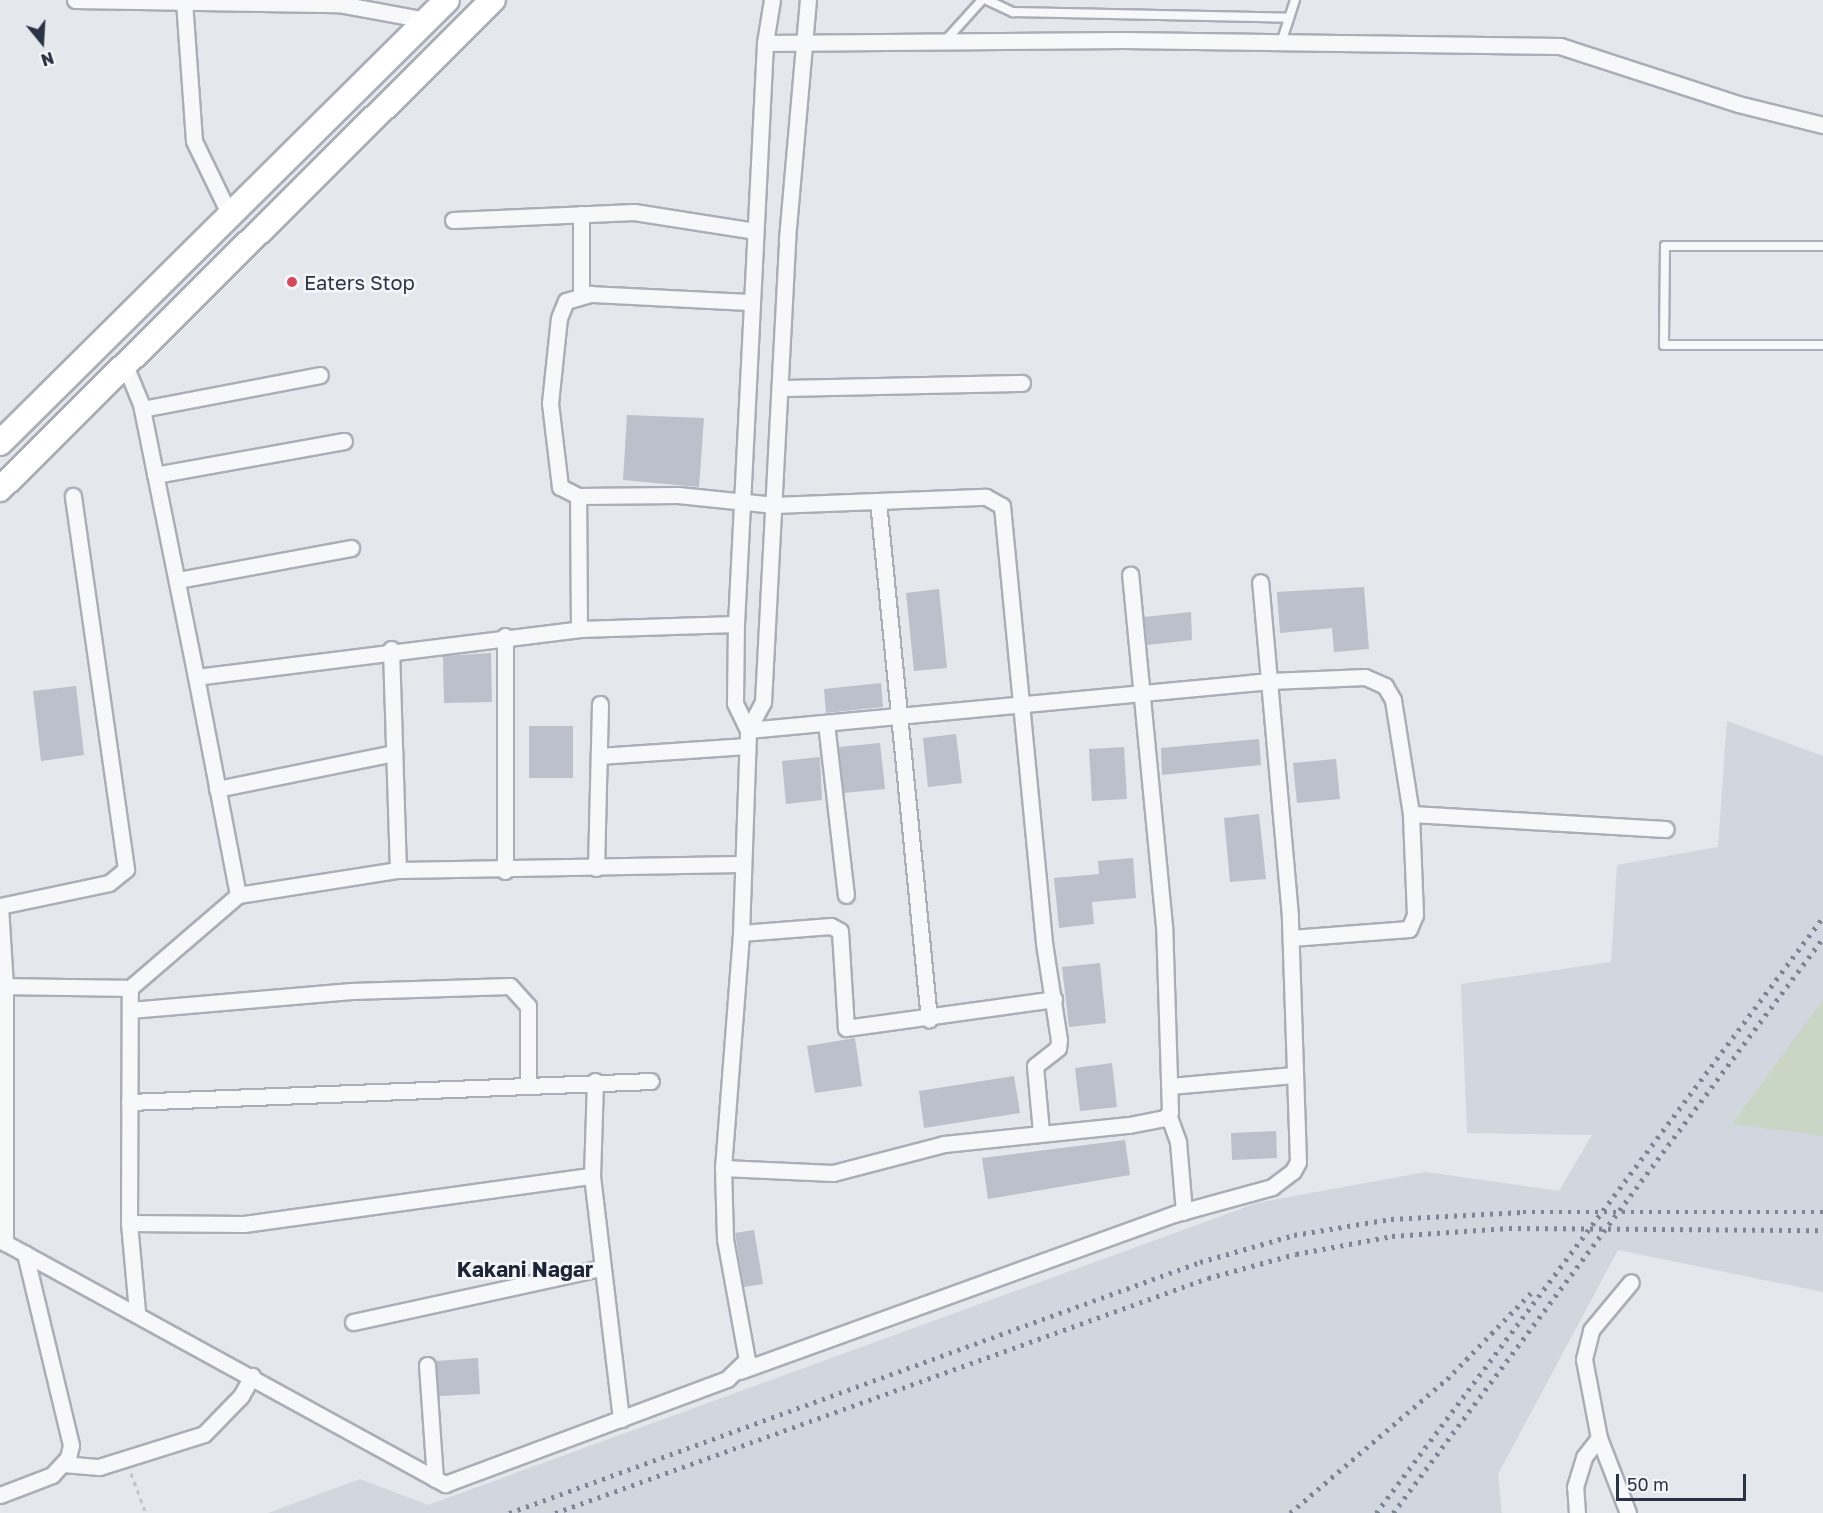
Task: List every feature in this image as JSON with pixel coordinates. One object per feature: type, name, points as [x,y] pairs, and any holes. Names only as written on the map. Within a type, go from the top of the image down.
[{"type":"main road","points":[[0,442],[229,213],[447,0]]},
{"type":"main road","points":[[0,489],[493,0]]},
{"type":"street","points":[[75,0],[339,4],[426,20]]},
{"type":"street","points":[[748,729],[735,703],[736,624],[744,504],[751,302],[765,43],[772,0]]},
{"type":"street","points":[[740,1371],[749,1349],[725,1239],[723,1168],[741,933],[748,729],[764,702],[780,388],[802,47],[808,0]]},
{"type":"street","points":[[184,1],[194,141],[229,213]]},
{"type":"street","points":[[765,43],[802,47],[943,43],[1281,42],[1560,46],[1738,104],[1823,125]]},
{"type":"street","points":[[453,219],[634,212],[755,231]]},
{"type":"street","points":[[581,214],[581,295]]},
{"type":"street","points":[[751,302],[581,295],[566,301],[559,318],[550,403],[560,488],[579,496],[678,495],[744,504],[774,505],[986,497],[1005,510],[1020,706],[1058,1048],[1035,1066],[1041,1132]]},
{"type":"street","points":[[125,365],[142,409],[178,580],[238,895]]},
{"type":"street","points":[[142,409],[320,375]]},
{"type":"street","points":[[780,388],[1022,383]]},
{"type":"street","points":[[155,475],[344,441]]},
{"type":"street","points":[[73,496],[126,869],[109,883],[0,905],[5,986],[3,1242],[138,1311],[445,1484],[621,1419],[740,1371],[1184,1212],[1272,1187],[1293,1172],[1298,1162],[1291,938],[1260,582]]},
{"type":"street","points":[[579,496],[579,629]]},
{"type":"street","points":[[878,501],[929,1019]]},
{"type":"street","points":[[178,580],[351,548]]},
{"type":"street","points":[[1130,575],[1144,694],[1164,926],[1170,1086],[1168,1114],[1178,1142],[1184,1212]]},
{"type":"street","points":[[196,677],[391,649],[505,636],[579,629],[736,624]]},
{"type":"street","points":[[505,636],[505,871]]},
{"type":"street","points":[[391,649],[398,870]]},
{"type":"street","points":[[748,729],[1020,706],[1270,681],[1346,676],[1384,686],[1399,725],[1411,814],[1415,915],[1409,929],[1291,938]]},
{"type":"street","points":[[596,868],[600,704]]},
{"type":"street","points":[[826,723],[846,895]]},
{"type":"street","points":[[599,756],[747,746]]},
{"type":"street","points":[[217,789],[394,753]]},
{"type":"street","points":[[1411,814],[1666,829]]},
{"type":"street","points":[[5,986],[130,988],[238,895],[398,870],[505,871],[743,864]]},
{"type":"street","points":[[741,933],[831,926],[841,937],[846,1028],[929,1019],[1054,999]]},
{"type":"street","points":[[130,1010],[351,991],[510,986],[528,1006],[528,1084]]},
{"type":"street","points":[[130,988],[129,1223],[138,1311]]},
{"type":"street","points":[[1170,1086],[1294,1075]]},
{"type":"street","points":[[129,1102],[595,1081],[651,1081]]},
{"type":"street","points":[[595,1081],[592,1176],[600,1268],[621,1419]]},
{"type":"street","points":[[723,1168],[833,1173],[944,1144],[1041,1132],[1129,1125],[1168,1114]]},
{"type":"street","points":[[129,1223],[244,1224],[592,1176]]},
{"type":"street","points":[[0,1496],[52,1475],[63,1464],[71,1445],[25,1253]]},
{"type":"street","points":[[353,1322],[600,1268]]},
{"type":"street","points":[[1628,1513],[1599,1438],[1585,1343],[1631,1282]]},
{"type":"street","points":[[427,1365],[435,1479]]},
{"type":"street","points":[[63,1464],[99,1467],[204,1434],[242,1396],[252,1376]]},
{"type":"street","points":[[1577,1513],[1575,1487],[1584,1457],[1599,1438]]},
{"type":"lane","points":[[943,43],[982,0]]},
{"type":"lane","points":[[987,0],[1013,12],[1288,18]]},
{"type":"lane","points":[[1281,42],[1295,0]]},
{"type":"lane","points":[[1823,246],[1665,246],[1664,345],[1823,345]]},
{"type":"path","points":[[127,1460],[145,1511]]},
{"type":"shaded area","points":[[1727,721],[1823,756],[1823,1292],[1618,1250],[1498,1474],[1502,1513],[268,1513],[360,1479],[428,1505],[1257,1203],[1426,1172],[1559,1191],[1592,1135],[1467,1133],[1461,984],[1611,962],[1617,865],[1718,847]]},
{"type":"green space","points":[[1823,1000],[1823,1136],[1732,1124]]},
{"type":"building","points":[[627,415],[704,418],[699,487],[623,480]]},
{"type":"building","points":[[1364,587],[1369,649],[1334,652],[1332,628],[1280,633],[1277,592]]},
{"type":"building","points":[[939,589],[947,668],[914,671],[906,593]]},
{"type":"building","points":[[1191,612],[1192,640],[1147,645],[1144,617]]},
{"type":"building","points":[[491,653],[492,702],[444,703],[443,656]]},
{"type":"building","points":[[881,683],[883,707],[826,713],[824,689]]},
{"type":"building","points":[[76,686],[84,755],[41,761],[33,691]]},
{"type":"building","points":[[529,726],[573,726],[573,778],[529,778]]},
{"type":"building","points":[[956,734],[962,783],[928,787],[923,738]]},
{"type":"building","points":[[1259,739],[1261,765],[1162,775],[1161,748]]},
{"type":"building","points":[[880,743],[885,789],[844,793],[839,747]]},
{"type":"building","points":[[1124,747],[1127,799],[1092,801],[1089,749]]},
{"type":"building","points":[[820,757],[822,800],[786,804],[782,761]]},
{"type":"building","points":[[1336,759],[1340,799],[1297,803],[1293,763]]},
{"type":"building","points":[[1259,814],[1266,879],[1230,882],[1224,818]]},
{"type":"building","points":[[1133,858],[1136,898],[1092,902],[1094,924],[1059,928],[1054,878],[1099,874],[1098,861]]},
{"type":"building","points":[[1100,963],[1106,1023],[1069,1027],[1062,967]]},
{"type":"building","points":[[855,1038],[862,1086],[815,1093],[807,1046]]},
{"type":"building","points":[[1112,1063],[1117,1107],[1080,1111],[1075,1068]]},
{"type":"building","points":[[1014,1076],[1020,1113],[924,1128],[919,1091]]},
{"type":"building","points":[[1276,1131],[1277,1158],[1232,1160],[1231,1133]]},
{"type":"building","points":[[1125,1140],[1130,1175],[988,1199],[982,1158]]},
{"type":"building","points":[[754,1230],[763,1284],[744,1287],[735,1233]]},
{"type":"building","points":[[478,1358],[480,1394],[439,1396],[436,1361]]},
{"type":"railway","points":[[1376,1513],[1823,917]]},
{"type":"railway","points":[[1393,1513],[1823,938]]},
{"type":"railway","points":[[509,1513],[1200,1262],[1294,1235],[1391,1219],[1523,1212],[1823,1212]]},
{"type":"railway","points":[[555,1513],[1208,1278],[1296,1254],[1392,1236],[1509,1228],[1823,1230]]},
{"type":"railway","points":[[1290,1513],[1447,1379],[1531,1293]]},
{"type":"place","name":"Eaters Stop","points":[[292,282]]},
{"type":"district","name":"Kakani Nagar","points":[[525,1269]]}]
